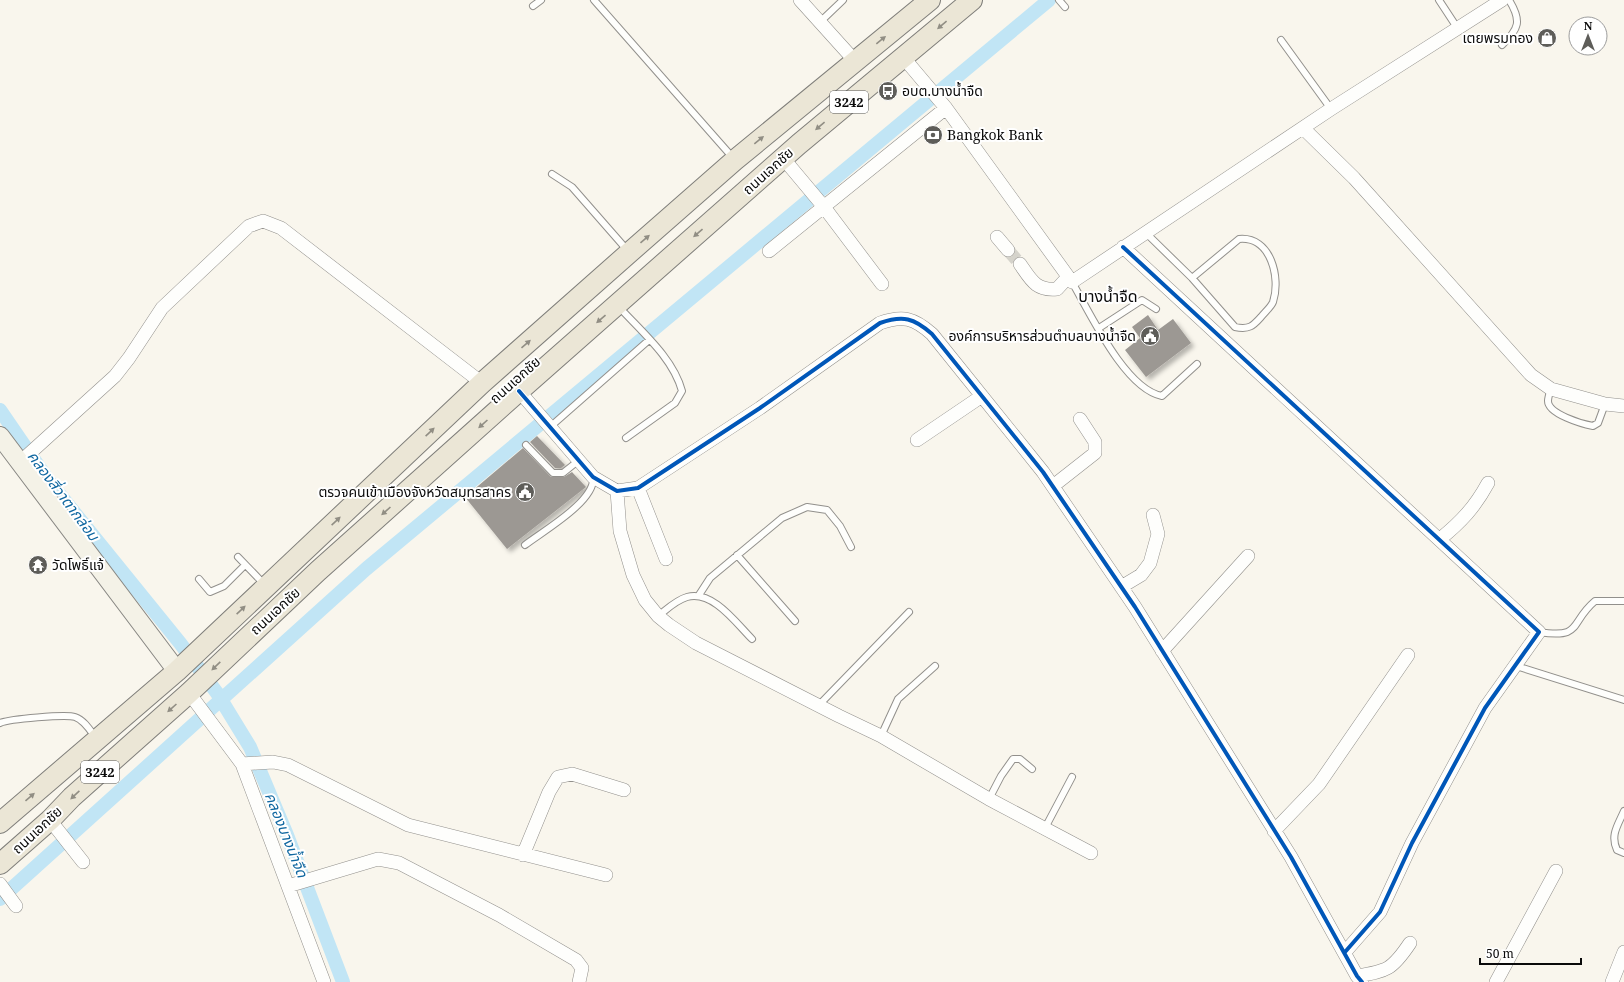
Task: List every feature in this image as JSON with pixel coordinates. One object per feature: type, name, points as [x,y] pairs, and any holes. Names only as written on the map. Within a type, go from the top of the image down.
[{"type":"main road","name":"ถนนเอกชัย","points":[[0,823],[180,667],[482,383],[735,160],[930,0]]},
{"type":"main road","name":"ถนนเอกชัย","points":[[0,864],[50,820],[72,797],[194,692],[232,652],[524,396],[617,305],[782,158],[972,0]]},
{"type":"main road","points":[[708,184],[727,207]]},
{"type":"street","points":[[800,0],[855,61]]},
{"type":"street","points":[[1020,264],[1033,283],[1045,290],[1057,289],[1146,233],[1304,129],[1331,109],[1502,0]]},
{"type":"street","points":[[903,57],[943,105],[1070,280]]},
{"type":"street","points":[[769,251],[821,204],[943,105]]},
{"type":"street","points":[[1304,129],[1354,178],[1531,375],[1551,389],[1605,404],[1624,406]]},
{"type":"street","points":[[782,158],[821,204],[882,284]]},
{"type":"street","points":[[22,460],[115,376],[129,358],[162,308],[249,226],[263,221],[281,228],[482,383]]},
{"type":"street","points":[[998,237],[1008,250]]},
{"type":"street","points":[[1123,247],[1539,632],[1485,708],[1412,843],[1380,912],[1344,952]]},
{"type":"street","points":[[524,396],[593,477],[617,491],[638,488],[760,408],[880,323],[892,319],[913,320],[932,334],[1053,486],[1162,651],[1274,831],[1359,979],[1386,971],[1402,955],[1410,943]]},
{"type":"street","points":[[917,440],[982,396]]},
{"type":"street","points":[[1053,486],[1095,453],[1095,442],[1080,418]]},
{"type":"street","points":[[0,436],[22,460],[180,667]]},
{"type":"street","points":[[1440,539],[1463,520],[1481,497],[1488,483]]},
{"type":"street","points":[[638,488],[666,559]]},
{"type":"street","points":[[617,491],[620,531],[633,575],[645,600],[658,616],[696,643],[818,706],[881,736],[989,799],[1091,853]]},
{"type":"street","points":[[1121,587],[1140,575],[1150,563],[1158,534],[1153,515]]},
{"type":"street","points":[[1162,651],[1248,556]]},
{"type":"street","points":[[1274,831],[1319,784],[1408,655]]},
{"type":"street","points":[[194,692],[207,716],[246,763],[291,885],[324,982]]},
{"type":"street","points":[[246,763],[274,762],[288,765],[408,825],[606,875]]},
{"type":"street","points":[[523,854],[549,792],[558,777],[572,774],[624,790]]},
{"type":"street","points":[[50,820],[83,862]]},
{"type":"street","points":[[291,885],[378,858],[399,864],[499,915],[576,960],[582,968],[579,982]]},
{"type":"street","points":[[1496,982],[1556,871]]},
{"type":"street","points":[[2,887],[15,904]]},
{"type":"street","points":[[1612,982],[1624,952]]},
{"type":"lane","points":[[534,6],[541,0]]},
{"type":"lane","points":[[594,0],[735,160]]},
{"type":"lane","points":[[820,22],[843,0]]},
{"type":"lane","points":[[1059,0],[1065,7]]},
{"type":"lane","points":[[1439,0],[1458,29]]},
{"type":"lane","points":[[1502,45],[1516,32],[1518,24],[1515,11],[1509,0]]},
{"type":"lane","points":[[1281,40],[1331,109]]},
{"type":"lane","points":[[552,174],[572,187],[630,253]]},
{"type":"lane","points":[[1146,233],[1192,278],[1235,327],[1244,329],[1252,327],[1273,304],[1276,275],[1272,260],[1258,244],[1247,238],[1239,239],[1192,278]]},
{"type":"lane","points":[[1070,280],[1122,368],[1151,394],[1162,396],[1197,364]]},
{"type":"lane","points":[[1099,328],[1142,300],[1156,309]]},
{"type":"lane","points":[[617,305],[647,337],[678,377],[682,391],[675,403],[626,438]]},
{"type":"lane","points":[[550,428],[647,337]]},
{"type":"lane","points":[[1551,389],[1548,401],[1550,407],[1555,412],[1581,424],[1593,426],[1598,423],[1605,404]]},
{"type":"lane","points":[[526,445],[553,473],[563,473],[578,461]]},
{"type":"lane","points":[[525,545],[584,501],[594,483],[593,477]]},
{"type":"lane","points":[[699,595],[710,578],[782,518],[807,507],[827,510],[840,526],[851,547]]},
{"type":"lane","points":[[737,555],[795,621]]},
{"type":"lane","points":[[238,557],[266,586]]},
{"type":"lane","points":[[199,579],[210,592],[224,586],[245,565]]},
{"type":"lane","points":[[658,616],[686,597],[699,595],[718,606],[752,639]]},
{"type":"lane","points":[[1539,632],[1565,634],[1573,630],[1585,610],[1595,601],[1624,601]]},
{"type":"lane","points":[[818,706],[909,612]]},
{"type":"lane","points":[[881,736],[898,699],[935,666]]},
{"type":"lane","points":[[1516,666],[1624,700]]},
{"type":"lane","points":[[0,723],[4,721],[40,717],[75,717],[86,725],[97,739]]},
{"type":"lane","points":[[989,799],[1001,776],[1014,759],[1020,759],[1032,769]]},
{"type":"lane","points":[[1045,828],[1072,777]]},
{"type":"lane","points":[[1624,811],[1614,835],[1614,842],[1617,850],[1624,853]]},
{"type":"building","points":[[1148,315],[1158,330],[1173,319],[1191,343],[1146,377],[1125,350],[1140,338],[1132,327]]},
{"type":"building","points":[[537,436],[565,465],[561,468],[555,468],[530,442]]},
{"type":"building","name":"ตรวจคนเข้าเมืองจังหวัดสมุทรสาคร","points":[[523,448],[551,477],[564,477],[572,472],[586,487],[507,549],[465,497]]},
{"type":"waterway","points":[[0,899],[366,569],[1049,0]]},
{"type":"waterway","name":"คลองสี่วาตากล่อม","points":[[0,410],[48,480],[180,643],[217,693],[250,747],[287,835],[343,982]]},
{"type":"tunnel","points":[[1008,250],[1020,264]]},
{"type":"cycle path","points":[[1123,247],[1539,632],[1485,708],[1412,843],[1380,912],[1345,952]]},
{"type":"cycle path","points":[[519,391],[593,477],[617,491],[638,488],[760,408],[880,323],[895,319],[902,319],[914,321],[920,324],[932,334],[1043,472],[1135,607],[1291,857],[1357,976],[1362,982]]},
{"type":"place","name":"เตยพรมทอง","points":[[1547,38]]},
{"type":"place","name":"อบต.บางน้ำจืด","points":[[888,91]]},
{"type":"place","name":"Bangkok Bank","points":[[933,135]]},
{"type":"place","name":"องค์การบริหารส่วนตำบลบางน้ำจืด","points":[[1150,336]]},
{"type":"place","name":"ตรวจคนเข้าเมืองจังหวัดสมุทรสาคร","points":[[525,492]]},
{"type":"place","name":"วัดโพธิ์แจ้","points":[[38,565]]},
{"type":"district","name":"บางน้ำจืด","points":[[1108,296]]},
{"type":"water label","name":"คลองบางน้ำจืด","points":[[286,835]]}]
